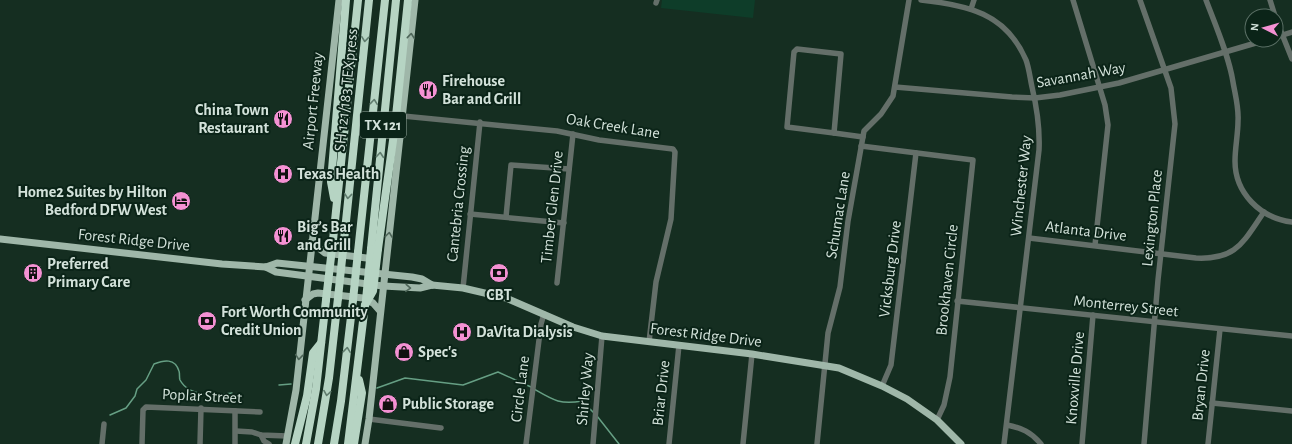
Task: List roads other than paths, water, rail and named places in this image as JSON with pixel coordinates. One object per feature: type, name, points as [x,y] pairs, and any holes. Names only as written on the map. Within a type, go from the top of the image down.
[{"type":"highway","points":[[336,208],[331,182],[346,0]]},
{"type":"highway","name":"TX 121","points":[[306,444],[316,389],[358,0]]},
{"type":"highway","name":"SH 121/183 TEXpress","points":[[318,444],[329,378],[369,0]]},
{"type":"highway","name":"SH 121/183 TEXpress","points":[[334,444],[342,401],[385,0]]},
{"type":"highway","name":"TX 121","points":[[348,444],[374,249],[396,0]]},
{"type":"highway","points":[[374,249],[395,126],[408,0]]},
{"type":"highway","points":[[295,444],[307,396],[313,353],[321,343]]},
{"type":"highway","points":[[354,444],[362,393],[357,375]]},
{"type":"main road","name":"Airport Freeway","points":[[286,444],[296,390],[308,265],[339,0]]},
{"type":"main road","points":[[365,444],[370,419],[380,311],[415,0]]},
{"type":"main road","name":"Forest Ridge Drive","points":[[0,240],[222,264],[266,267],[276,272],[383,286],[420,288],[432,285],[463,288],[489,293],[572,326],[602,336],[752,354],[825,365],[856,374],[907,399],[937,420],[961,444]]},
{"type":"main road","points":[[311,242],[325,253],[375,259],[387,254]]},
{"type":"main road","name":"Forest Ridge Drive","points":[[266,267],[277,263],[308,265],[422,280],[432,285]]},
{"type":"main road","points":[[305,300],[313,294],[318,293],[363,298],[373,303],[380,311]]},
{"type":"street","name":"Schumac Lane","points":[[817,444],[828,333],[840,287],[848,220],[863,137],[866,127],[881,114],[890,102],[895,87],[909,0]]},
{"type":"street","name":"Winchester Way","points":[[921,0],[949,3],[971,8],[996,20],[1011,35],[1027,61],[1035,98],[1040,134],[1004,444]]},
{"type":"street","points":[[971,8],[974,0]]},
{"type":"street","points":[[1073,0],[1106,112],[1107,138],[1095,245]]},
{"type":"street","name":"Lexington Place","points":[[1140,0],[1171,88],[1175,124],[1154,322],[1144,444]]},
{"type":"street","points":[[1206,0],[1233,79],[1238,112],[1235,160],[1236,176],[1243,191],[1251,202],[1264,212],[1278,219],[1292,222]]},
{"type":"street","points":[[1284,45],[1292,59]]},
{"type":"street","name":"Savannah Way","points":[[895,87],[1035,98],[1100,88],[1244,47]]},
{"type":"street","points":[[834,133],[841,54],[796,49],[794,52],[787,127],[863,137]]},
{"type":"street","name":"Oak Creek Lane","points":[[402,116],[557,130],[599,140],[669,148],[674,152],[671,219],[656,282],[649,342]]},
{"type":"street","name":"Cantebria Crossing","points":[[463,288],[480,122]]},
{"type":"street","name":"Timber Glen Drive","points":[[557,283],[573,134]]},
{"type":"street","points":[[862,146],[916,153]]},
{"type":"street","name":"Brookhaven Circle","points":[[916,153],[972,160],[973,163],[950,377],[944,405],[937,420]]},
{"type":"street","name":"Vicksburg Drive","points":[[882,386],[891,365],[916,153]]},
{"type":"street","points":[[506,217],[511,165],[569,169]]},
{"type":"street","name":"Atlanta Drive","points":[[1029,238],[1210,258],[1223,256],[1242,243],[1264,212]]},
{"type":"street","points":[[470,214],[564,223]]},
{"type":"street","name":"Monterrey Street","points":[[958,301],[1292,336]]},
{"type":"street","name":"Circle Lane","points":[[526,444],[541,324],[544,314]]},
{"type":"street","name":"Knoxville Drive","points":[[1082,444],[1093,315]]},
{"type":"street","name":"Bryan Drive","points":[[1208,444],[1220,329]]},
{"type":"street","name":"Shirley Way","points":[[593,444],[602,336]]},
{"type":"street","name":"Briar Drive","points":[[669,444],[679,345]]},
{"type":"street","points":[[743,444],[752,354]]},
{"type":"street","points":[[1212,403],[1292,411]]},
{"type":"street","name":"Poplar Street","points":[[142,444],[143,410],[146,407],[201,408],[260,412]]},
{"type":"street","points":[[200,444],[201,408]]},
{"type":"street","points":[[235,411],[235,444]]},
{"type":"street","points":[[370,419],[441,428]]},
{"type":"street","points":[[102,444],[104,424]]},
{"type":"street","points":[[1007,425],[1026,430],[1033,434],[1041,444]]},
{"type":"street","points":[[236,431],[252,432],[261,436],[287,436]]},
{"type":"street","points":[[261,436],[264,441],[269,444]]},
{"type":"waterway","points":[[110,415],[126,408],[135,396],[137,389],[146,380],[154,364],[165,361],[175,364],[179,371],[180,380],[184,386],[190,390],[211,395],[232,393]]},
{"type":"waterway","points":[[377,388],[405,378],[463,385],[498,372],[531,387]]},
{"type":"waterway","points":[[279,385],[291,384]]},
{"type":"waterway","points":[[534,389],[557,401],[582,401],[594,413]]},
{"type":"waterway","points":[[597,416],[619,444]]},
{"type":"place","name":"Firehouse Bar and Grill","points":[[428,90]]},
{"type":"place","name":"China Town Restaurant","points":[[283,119]]},
{"type":"place","name":"Texas Health","points":[[283,174]]},
{"type":"place","name":"Home2 Suites by Hilton Bedford DFW West","points":[[181,201]]},
{"type":"place","name":"Big’s Bar and Grill","points":[[283,236]]},
{"type":"place","name":"Preferred Primary Care","points":[[33,273]]},
{"type":"place","name":"CBT","points":[[499,273]]},
{"type":"place","name":"Fort Worth Community Credit Union","points":[[207,321]]},
{"type":"place","name":"DaVita Dialysis","points":[[462,332]]},
{"type":"place","name":"Spec's","points":[[404,352]]},
{"type":"place","name":"Public Storage","points":[[388,404]]}]
